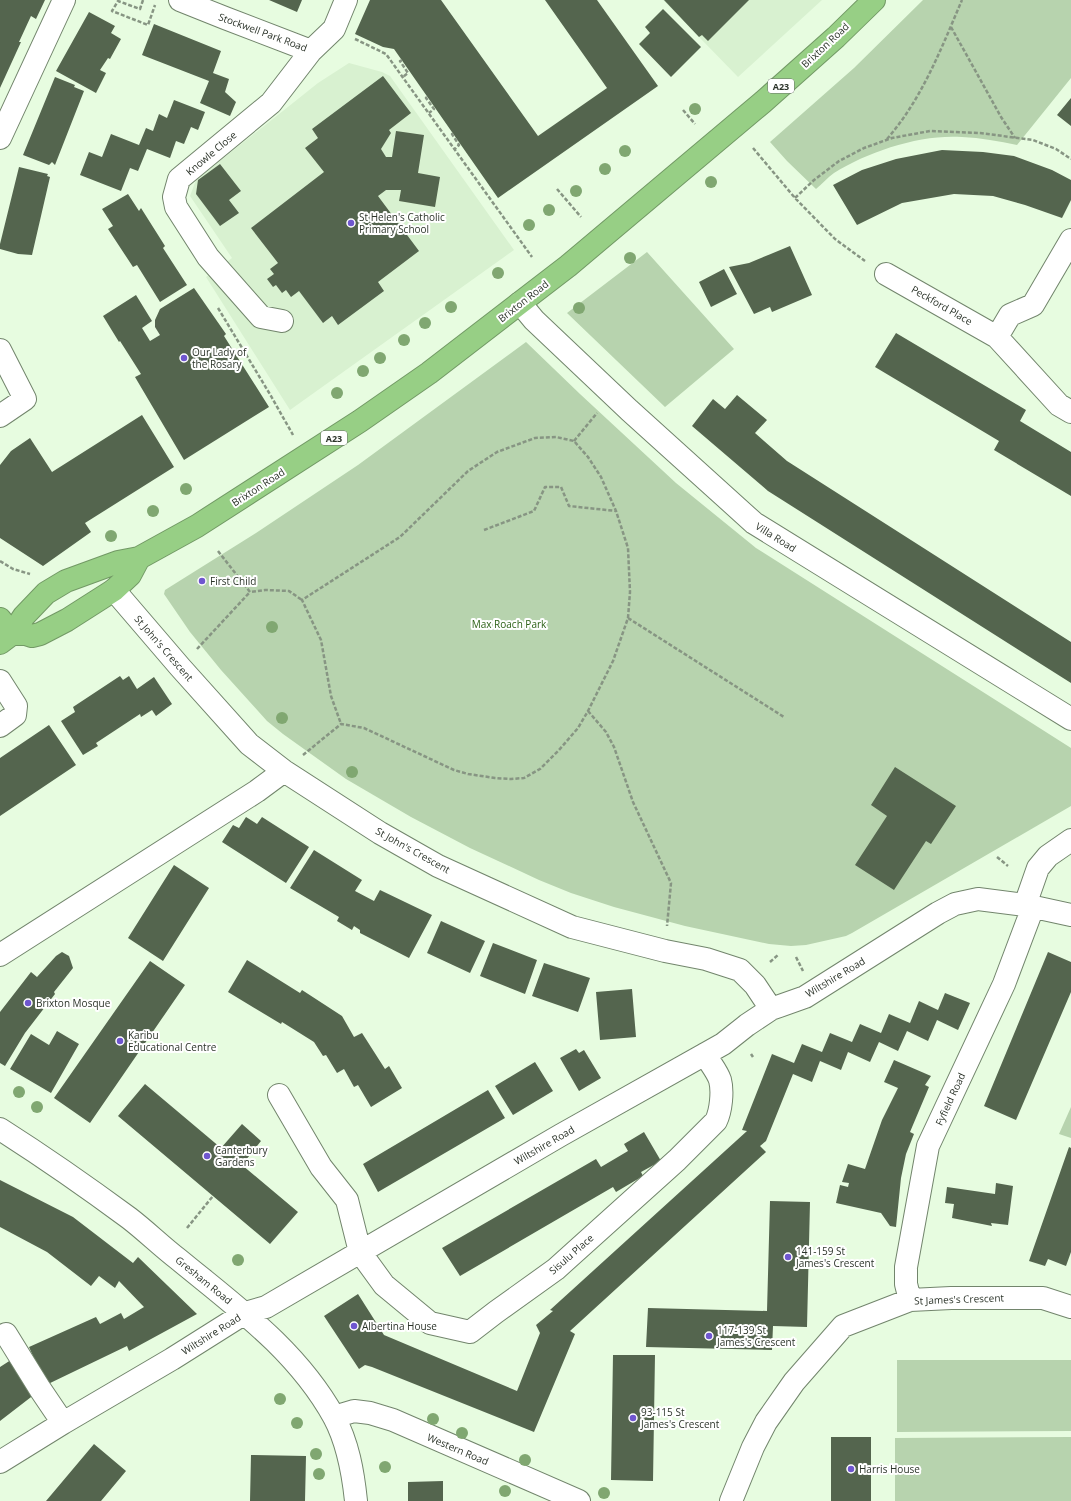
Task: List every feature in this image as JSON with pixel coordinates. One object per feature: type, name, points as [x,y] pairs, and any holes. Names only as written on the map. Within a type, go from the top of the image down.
[{"type":"highway","name":"Brixton Road","points":[[4,632],[24,616],[46,593],[66,581],[118,562],[139,558],[198,526],[360,421],[429,373],[568,266],[763,102],[836,37],[874,0]]},
{"type":"highway","name":"Brixton Road","points":[[4,632],[32,636],[40,634],[67,620],[114,590],[130,575],[139,558]]},
{"type":"street","points":[[0,138],[64,0]]},
{"type":"street","name":"Stockwell Park Road","points":[[180,0],[311,50],[334,30],[346,0]]},
{"type":"street","name":"Knowle Close","points":[[282,321],[261,317],[218,268],[176,207],[174,197],[179,179],[272,103],[311,50]]},
{"type":"street","points":[[997,337],[1010,315],[1033,306],[1071,240]]},
{"type":"street","name":"Peckford Place","points":[[886,274],[997,337],[1059,405],[1071,412]]},
{"type":"street","name":"Villa Road","points":[[520,304],[534,320],[623,405],[754,523],[1071,719]]},
{"type":"street","points":[[0,350],[25,399],[0,416]]},
{"type":"street","name":"St John's Crescent","points":[[114,590],[249,744],[284,771],[380,833],[438,866],[572,927],[665,951],[706,959],[740,970],[755,985],[771,1009]]},
{"type":"street","points":[[0,681],[16,706],[15,715],[0,726]]},
{"type":"street","points":[[0,955],[257,791],[284,771]]},
{"type":"street","points":[[1029,906],[1038,868],[1048,856],[1071,840]]},
{"type":"street","name":"Wiltshire Road","points":[[0,1462],[172,1359],[245,1313],[266,1307],[561,1135],[723,1044],[747,1025],[771,1009],[805,996],[938,913],[955,904],[978,899],[1029,906],[1071,915]]},
{"type":"street","name":"Fyfield Road","points":[[910,1300],[906,1284],[906,1267],[928,1146],[1004,984],[1029,906]]},
{"type":"street","name":"Sisulu Place","points":[[360,1252],[384,1285],[430,1323],[470,1332],[556,1269],[671,1165],[716,1121],[720,1113],[720,1080],[705,1054]]},
{"type":"street","points":[[279,1095],[321,1167],[347,1200],[360,1252]]},
{"type":"street","name":"Gresham Road","points":[[0,1129],[36,1151],[130,1219],[245,1313],[280,1346],[307,1376],[334,1417],[350,1456],[356,1501]]},
{"type":"street","name":"St James's Crescent","points":[[731,1501],[753,1447],[766,1422],[794,1382],[843,1326],[910,1300],[952,1298],[1043,1298],[1071,1307]]},
{"type":"street","points":[[6,1334],[63,1423]]},
{"type":"street","name":"Western Road","points":[[334,1417],[354,1411],[375,1414],[579,1501]]},
{"type":"path","points":[[143,0],[140,9],[118,1],[112,11],[148,25],[157,0]]},
{"type":"path","points":[[886,140],[906,115],[922,89],[937,60],[962,0]]},
{"type":"path","points":[[951,27],[1001,116],[1016,138]]},
{"type":"path","points":[[334,30],[386,54],[532,256]]},
{"type":"path","points":[[402,60],[400,61],[408,72],[403,77]]},
{"type":"path","points":[[428,97],[426,98],[434,109],[428,113]]},
{"type":"path","points":[[683,110],[695,124]]},
{"type":"path","points":[[795,198],[814,180],[839,161],[864,148],[886,140],[930,131],[980,133],[1033,140],[1056,149],[1071,159]]},
{"type":"path","points":[[453,134],[460,145],[454,149]]},
{"type":"path","points":[[753,148],[795,198],[835,239],[886,274]]},
{"type":"path","points":[[557,189],[581,217]]},
{"type":"path","points":[[216,305],[271,396],[292,435]]},
{"type":"path","points":[[574,441],[601,408]]},
{"type":"path","points":[[284,771],[341,724],[364,728],[454,770],[488,777],[511,779],[524,778],[540,769],[578,728],[613,661],[628,618],[630,592],[628,548],[616,511],[601,477],[588,457],[574,441],[556,437],[535,438],[497,452],[468,471],[400,537],[302,600]]},
{"type":"path","points":[[484,530],[534,510],[545,487],[561,487],[569,506],[616,511]]},
{"type":"path","points":[[218,551],[250,592]]},
{"type":"path","points":[[0,561],[13,569],[32,575]]},
{"type":"path","points":[[197,649],[250,592],[265,590],[289,591],[302,600],[320,640],[332,696],[341,724]]},
{"type":"path","points":[[628,618],[784,717]]},
{"type":"path","points":[[588,711],[606,732],[614,747],[633,802],[671,883],[665,951]]},
{"type":"path","points":[[998,857],[1008,866]]},
{"type":"path","points":[[770,962],[778,956]]},
{"type":"path","points":[[796,957],[803,971]]},
{"type":"path","points":[[187,1228],[214,1196]]},
{"type":"shaded area","points":[[663,0],[822,0],[738,77]]},
{"type":"shaded area","name":"St Helen's Catholic Primary School","points":[[349,63],[382,72],[390,76],[514,250],[290,410],[206,277],[232,258],[190,196],[196,180],[318,83]]},
{"type":"green space","points":[[923,0],[1071,0],[1071,78],[1017,145],[962,137],[930,138],[913,141],[879,151],[848,165],[832,175],[816,189],[770,142],[854,68]]},
{"type":"green space","points":[[647,252],[734,349],[665,407],[567,313]]},
{"type":"green space","name":"Max Roach Park","points":[[526,342],[676,483],[756,548],[1071,748],[1071,806],[846,936],[806,945],[791,946],[769,944],[685,926],[614,907],[571,893],[539,880],[470,848],[411,817],[346,779],[267,721],[221,670],[190,632],[164,594],[165,590],[256,533],[358,465]]},
{"type":"green space","points":[[1071,1107],[1071,1138],[1059,1134]]},
{"type":"green space","points":[[897,1360],[1071,1360],[1071,1431],[897,1432]]},
{"type":"green space","points":[[1071,1437],[1071,1501],[895,1501],[895,1438]]},
{"type":"building","points":[[0,0],[45,0],[36,19],[31,16],[0,88]]},
{"type":"building","points":[[269,0],[302,0],[297,12]]},
{"type":"building","points":[[370,0],[441,0],[538,136],[607,88],[545,0],[597,0],[658,86],[498,198],[394,49],[383,47],[355,34]]},
{"type":"building","points":[[664,0],[749,0],[708,41],[702,35],[699,37]]},
{"type":"building","points":[[663,9],[701,47],[671,77],[639,44],[650,33],[645,27]]},
{"type":"building","points":[[89,12],[115,26],[111,33],[121,39],[110,59],[108,58],[100,70],[106,73],[96,93],[56,71]]},
{"type":"building","points":[[154,24],[221,51],[213,73],[229,79],[225,92],[236,102],[230,116],[200,103],[209,81],[142,55]]},
{"type":"building","points":[[383,76],[411,113],[389,130],[391,133],[381,149],[386,157],[392,157],[396,131],[424,135],[418,173],[440,177],[435,207],[399,201],[401,190],[386,190],[378,196],[419,251],[378,282],[384,291],[338,325],[332,316],[323,323],[299,291],[291,297],[286,290],[282,293],[276,285],[273,287],[267,279],[274,274],[270,269],[278,263],[251,228],[324,172],[305,148],[318,138],[312,129]]},
{"type":"building","points":[[55,77],[75,85],[74,87],[84,91],[55,165],[52,162],[49,165],[23,155]]},
{"type":"building","points":[[1071,98],[1071,126],[1057,115]]},
{"type":"building","points":[[174,100],[205,112],[198,130],[191,127],[184,144],[176,141],[170,158],[147,149],[138,171],[130,168],[121,191],[80,175],[89,152],[102,157],[111,134],[139,145],[146,128],[153,131],[159,114],[167,118]]},
{"type":"building","points":[[942,150],[983,152],[1014,156],[1052,170],[1071,180],[1071,200],[1062,218],[993,196],[954,194],[902,203],[857,225],[833,185],[862,170],[896,159]]},
{"type":"building","points":[[220,164],[241,191],[229,200],[239,213],[220,226],[196,194],[198,180]]},
{"type":"building","points":[[19,167],[48,174],[47,176],[50,177],[32,255],[18,254],[0,249]]},
{"type":"building","points":[[128,194],[139,211],[141,208],[165,246],[163,248],[187,285],[160,302],[137,265],[133,267],[108,229],[113,226],[102,209]]},
{"type":"building","points":[[790,246],[812,295],[772,312],[770,307],[754,314],[729,267],[749,263]]},
{"type":"building","points":[[724,269],[737,294],[711,307],[699,282]]},
{"type":"building","name":"Our Lady of the Rosary","points":[[194,288],[226,334],[224,336],[269,407],[184,460],[135,377],[141,374],[103,316],[136,295],[152,321],[142,328],[150,341],[160,335],[155,327],[155,320],[160,309]]},
{"type":"building","points":[[896,333],[1026,410],[1020,421],[1071,452],[1071,496],[994,450],[999,441],[875,367]]},
{"type":"building","points":[[737,395],[767,420],[755,433],[787,461],[1071,642],[1071,683],[768,491],[692,426],[713,399],[725,409]]},
{"type":"building","points":[[142,415],[174,467],[85,523],[91,532],[43,566],[0,538],[0,465],[11,451],[30,438],[52,472]]},
{"type":"building","points":[[120,676],[123,680],[129,676],[137,689],[154,677],[172,704],[156,716],[152,710],[141,717],[140,714],[96,743],[98,746],[83,755],[61,721],[75,712],[73,707]]},
{"type":"building","points":[[49,725],[76,765],[0,816],[0,758]]},
{"type":"building","points":[[895,767],[956,806],[931,844],[926,841],[894,890],[855,865],[887,816],[871,805]]},
{"type":"building","points":[[246,817],[257,824],[262,817],[309,847],[286,883],[222,842],[233,825],[239,828]]},
{"type":"building","points":[[314,850],[362,880],[355,891],[374,901],[380,890],[432,915],[409,958],[360,933],[360,930],[354,926],[352,930],[337,921],[339,917],[290,888]]},
{"type":"building","points":[[174,865],[209,888],[163,961],[128,938]]},
{"type":"building","points":[[441,921],[485,941],[470,973],[427,953]]},
{"type":"building","points":[[493,943],[537,960],[525,994],[480,976]]},
{"type":"building","name":"Brixton Mosque","points":[[62,952],[69,956],[73,968],[25,1033],[5,1066],[0,1063],[0,1012],[31,972],[37,977],[56,956]]},
{"type":"building","points":[[1048,952],[1071,962],[1071,992],[1016,1120],[984,1106]]},
{"type":"building","points":[[247,960],[300,993],[302,990],[342,1016],[354,1037],[362,1033],[385,1069],[389,1066],[402,1088],[371,1107],[358,1085],[354,1087],[344,1069],[337,1073],[326,1055],[323,1056],[314,1042],[282,1022],[281,1024],[228,992]]},
{"type":"building","name":"Karibu Educational Centre","points":[[150,961],[185,985],[90,1123],[54,1098]]},
{"type":"building","points":[[544,963],[590,978],[578,1012],[532,996]]},
{"type":"building","points":[[632,989],[636,1037],[600,1040],[596,992]]},
{"type":"building","points":[[945,993],[970,1003],[958,1030],[937,1020],[928,1041],[907,1031],[898,1051],[879,1042],[870,1062],[848,1052],[841,1070],[820,1061],[812,1082],[793,1074],[766,1141],[760,1146],[766,1152],[570,1331],[575,1334],[534,1432],[372,1367],[365,1365],[359,1369],[324,1316],[358,1294],[384,1335],[517,1391],[540,1333],[536,1325],[553,1311],[550,1310],[747,1131],[742,1130],[772,1054],[794,1063],[802,1044],[822,1052],[830,1033],[852,1042],[860,1024],[881,1033],[889,1014],[910,1023],[919,1001],[938,1010]]},
{"type":"building","points":[[57,1031],[79,1044],[51,1093],[10,1069],[31,1034],[49,1045]]},
{"type":"building","points":[[576,1049],[579,1053],[584,1050],[601,1078],[579,1091],[560,1058]]},
{"type":"building","points":[[894,1060],[931,1076],[925,1085],[929,1087],[910,1132],[914,1134],[906,1154],[901,1178],[896,1227],[890,1226],[881,1213],[836,1203],[840,1185],[848,1187],[849,1183],[842,1182],[848,1164],[865,1169],[882,1120],[898,1088],[884,1082]]},
{"type":"building","points":[[535,1062],[553,1091],[513,1115],[495,1086]]},
{"type":"building","name":"Canterbury Gardens","points":[[145,1084],[221,1148],[242,1124],[261,1141],[242,1165],[298,1212],[270,1244],[118,1116]]},
{"type":"building","points":[[488,1090],[505,1118],[378,1192],[363,1164]]},
{"type":"building","points":[[644,1132],[661,1161],[641,1172],[643,1176],[616,1192],[613,1187],[460,1276],[442,1248],[596,1159],[601,1167],[628,1151],[624,1144]]},
{"type":"building","points":[[1069,1147],[1071,1148],[1071,1252],[1066,1266],[1048,1259],[1045,1266],[1029,1261]]},
{"type":"building","points":[[0,1180],[73,1217],[133,1263],[138,1257],[197,1314],[129,1351],[127,1346],[46,1385],[29,1347],[96,1317],[100,1324],[121,1313],[124,1319],[144,1307],[119,1281],[115,1288],[99,1276],[91,1286],[47,1252],[0,1227]]},
{"type":"building","points":[[996,1183],[1013,1186],[1008,1225],[991,1223],[992,1226],[952,1218],[954,1204],[945,1203],[947,1187],[995,1194]]},
{"type":"building","points":[[770,1201],[810,1202],[807,1327],[773,1326],[772,1350],[646,1347],[648,1308],[767,1311]]},
{"type":"building","name":"93-115 St James's Crescent","points":[[613,1355],[655,1355],[653,1481],[611,1480]]},
{"type":"building","points":[[14,1358],[35,1394],[0,1421],[0,1367]]},
{"type":"building","name":"Harris House","points":[[831,1437],[871,1437],[871,1501],[831,1501]]},
{"type":"building","points":[[94,1444],[126,1471],[101,1501],[46,1501]]},
{"type":"building","points":[[251,1455],[306,1456],[305,1501],[250,1501]]},
{"type":"building","points":[[443,1481],[443,1501],[408,1501],[408,1482]]},
{"type":"place","name":"St Helen's Catholic Primary School","points":[[351,223]]},
{"type":"place","name":"Our Lady of the Rosary","points":[[184,358]]},
{"type":"place","name":"First Child","points":[[202,581]]},
{"type":"place","name":"Brixton Mosque","points":[[28,1003]]},
{"type":"place","name":"Karibu Educational Centre","points":[[120,1041]]},
{"type":"place","name":"Canterbury Gardens","points":[[207,1156]]},
{"type":"place","name":"141-159 St James's Crescent","points":[[788,1257]]},
{"type":"place","name":"Albertina House","points":[[354,1326]]},
{"type":"place","name":"117-139 St James's Crescent","points":[[709,1336]]},
{"type":"place","name":"93-115 St James's Crescent","points":[[633,1418]]},
{"type":"place","name":"Harris House","points":[[851,1469]]}]
